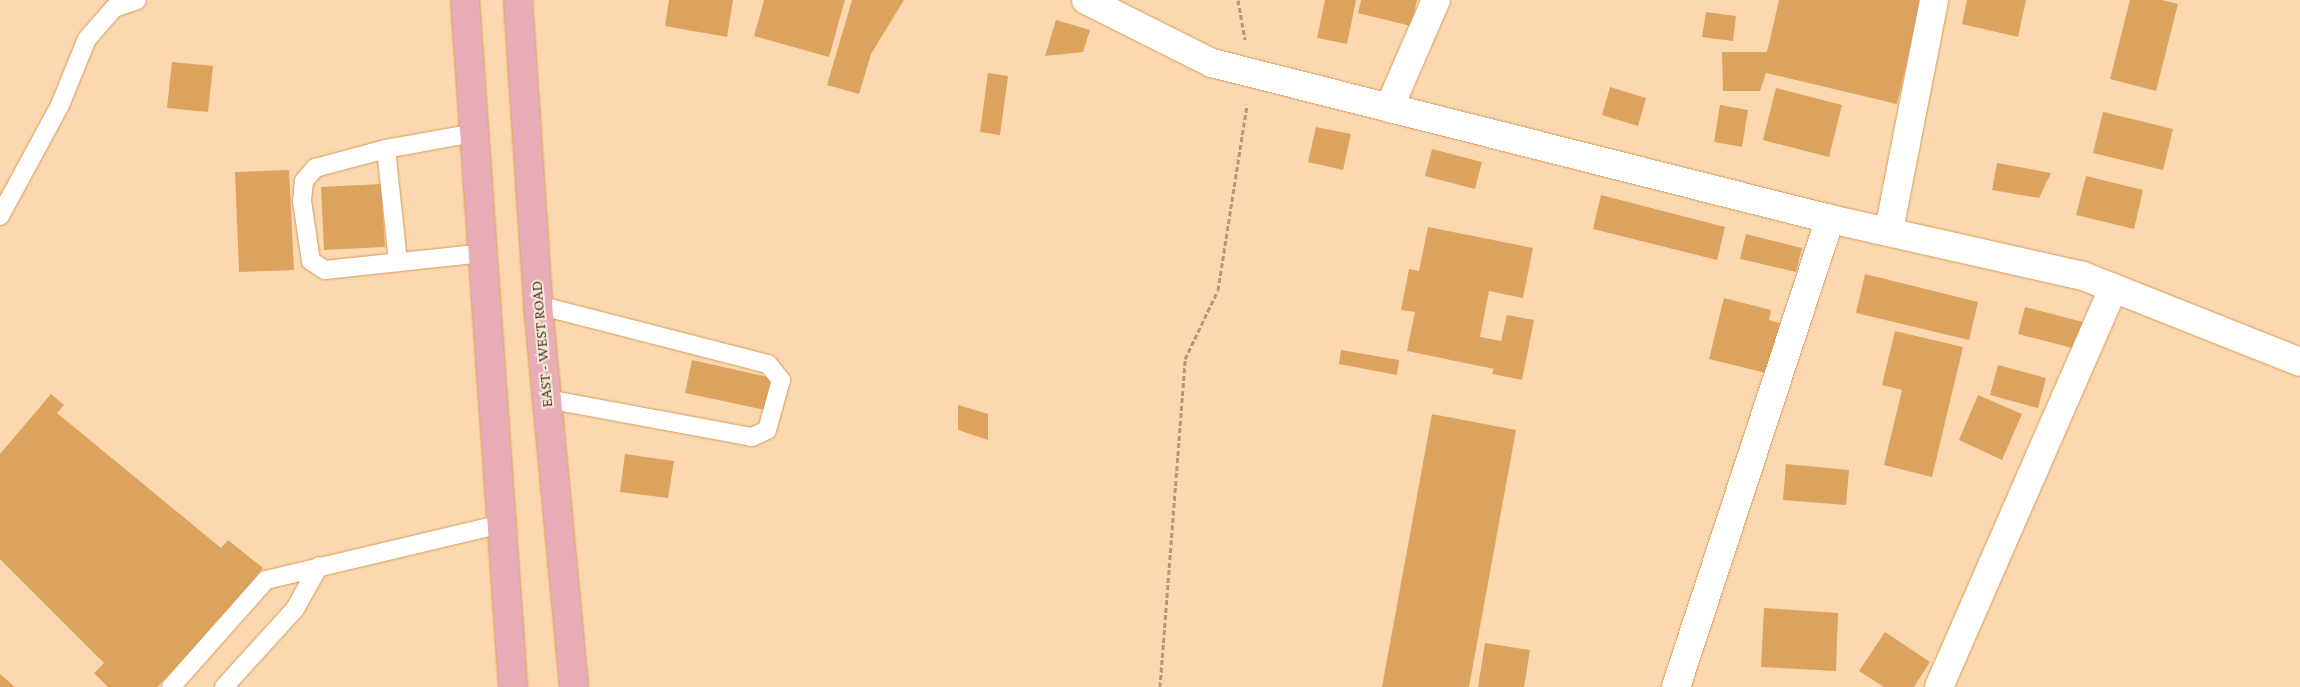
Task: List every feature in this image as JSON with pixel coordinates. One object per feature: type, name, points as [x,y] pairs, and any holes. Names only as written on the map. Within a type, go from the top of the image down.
[{"type":"main road","points":[[465,0],[513,687]]},
{"type":"main road","name":"EAST - WEST ROAD","points":[[518,0],[538,304],[574,687]]},
{"type":"street","points":[[1086,0],[1212,64],[1830,219],[1889,230],[2082,276],[2300,362]]},
{"type":"street","points":[[1389,108],[1436,0]]},
{"type":"street","points":[[1889,230],[1934,0]]},
{"type":"street","points":[[1676,687],[1830,219]]},
{"type":"street","points":[[1940,687],[2113,288]]},
{"type":"lane","points":[[0,216],[60,105],[87,39],[114,8],[137,0]]},
{"type":"lane","points":[[474,133],[386,149],[315,168],[307,173],[304,181],[303,208],[311,262],[316,267],[325,270],[483,253]]},
{"type":"lane","points":[[386,149],[398,262]]},
{"type":"lane","points":[[538,304],[768,364],[781,380],[767,430],[752,437],[547,399]]},
{"type":"lane","points":[[171,687],[266,580],[318,566],[501,524]]},
{"type":"lane","points":[[224,687],[295,609],[318,566]]},
{"type":"path","points":[[1160,687],[1185,359],[1218,290],[1252,73],[1238,0]]},
{"type":"building","points":[[669,0],[733,0],[727,37],[665,26]]},
{"type":"building","points":[[764,0],[845,0],[829,57],[754,36]]},
{"type":"building","points":[[852,0],[904,0],[871,54],[859,94],[827,85]]},
{"type":"building","points":[[1325,0],[1356,0],[1347,44],[1317,38]]},
{"type":"building","points":[[1361,0],[1417,0],[1411,26],[1358,13]]},
{"type":"building","points":[[1779,0],[1921,0],[1897,104],[1766,73],[1760,91],[1723,91],[1722,52],[1767,52]]},
{"type":"building","points":[[1967,0],[2026,0],[2018,37],[1962,24]]},
{"type":"building","points":[[2130,0],[2162,0],[2178,4],[2156,91],[2110,79]]},
{"type":"building","points":[[1706,12],[1736,16],[1733,41],[1702,37]]},
{"type":"building","points":[[1056,20],[1090,30],[1083,52],[1045,56]]},
{"type":"building","points":[[172,62],[213,66],[208,112],[167,108]]},
{"type":"building","points":[[988,73],[1008,76],[1000,135],[980,132]]},
{"type":"building","points":[[1610,87],[1646,98],[1638,126],[1602,115]]},
{"type":"building","points":[[1776,88],[1842,105],[1829,157],[1763,140]]},
{"type":"building","points":[[1720,105],[1748,110],[1742,147],[1714,142]]},
{"type":"building","points":[[2103,112],[2173,129],[2163,170],[2093,153]]},
{"type":"building","points":[[1316,127],[1351,134],[1343,170],[1308,162]]},
{"type":"building","points":[[1432,149],[1482,162],[1475,189],[1425,176]]},
{"type":"building","points":[[1997,163],[2051,173],[2039,198],[1992,190]]},
{"type":"building","points":[[289,170],[294,270],[239,272],[235,172]]},
{"type":"building","points":[[2086,176],[2143,190],[2134,229],[2076,215]]},
{"type":"building","points":[[381,184],[385,247],[324,250],[321,187]]},
{"type":"building","points":[[1601,195],[1725,227],[1717,260],[1593,229]]},
{"type":"building","points":[[1428,227],[1533,248],[1523,298],[1489,291],[1480,337],[1501,341],[1507,315],[1534,320],[1522,380],[1492,374],[1494,369],[1407,351],[1415,312],[1401,310],[1409,269],[1419,271]]},
{"type":"building","points":[[1746,234],[1802,248],[1796,272],[1740,259]]},
{"type":"building","points":[[1865,274],[1978,302],[1969,340],[1856,313]]},
{"type":"building","points":[[1724,298],[1771,310],[1769,320],[1783,324],[1770,374],[1709,359]]},
{"type":"building","points":[[2025,307],[2083,322],[2076,349],[2018,334]]},
{"type":"building","points":[[1895,331],[1963,347],[1932,477],[1884,465],[1902,390],[1882,385]]},
{"type":"building","points":[[1341,350],[1399,360],[1397,375],[1339,364]]},
{"type":"building","points":[[692,360],[781,380],[774,412],[685,393]]},
{"type":"building","points":[[1998,365],[2046,378],[2038,408],[1990,395]]},
{"type":"building","points":[[51,394],[64,405],[57,413],[221,548],[228,540],[263,568],[203,641],[157,687],[108,687],[94,673],[104,663],[0,559],[0,454]]},
{"type":"building","points":[[1978,395],[2022,414],[2002,460],[1959,440]]},
{"type":"building","points":[[958,405],[988,414],[988,440],[958,430]]},
{"type":"building","points":[[1432,414],[1516,430],[1469,687],[1382,687]]},
{"type":"building","points":[[625,454],[674,461],[668,498],[620,492]]},
{"type":"building","points":[[1786,464],[1849,470],[1846,505],[1783,500]]},
{"type":"building","points":[[1764,608],[1838,613],[1836,671],[1761,667]]},
{"type":"building","points":[[1885,632],[1930,662],[1914,687],[1884,687],[1859,671]]},
{"type":"building","points":[[1485,643],[1530,650],[1524,687],[1478,687]]},
{"type":"building","points":[[0,674],[15,687],[0,687]]}]
